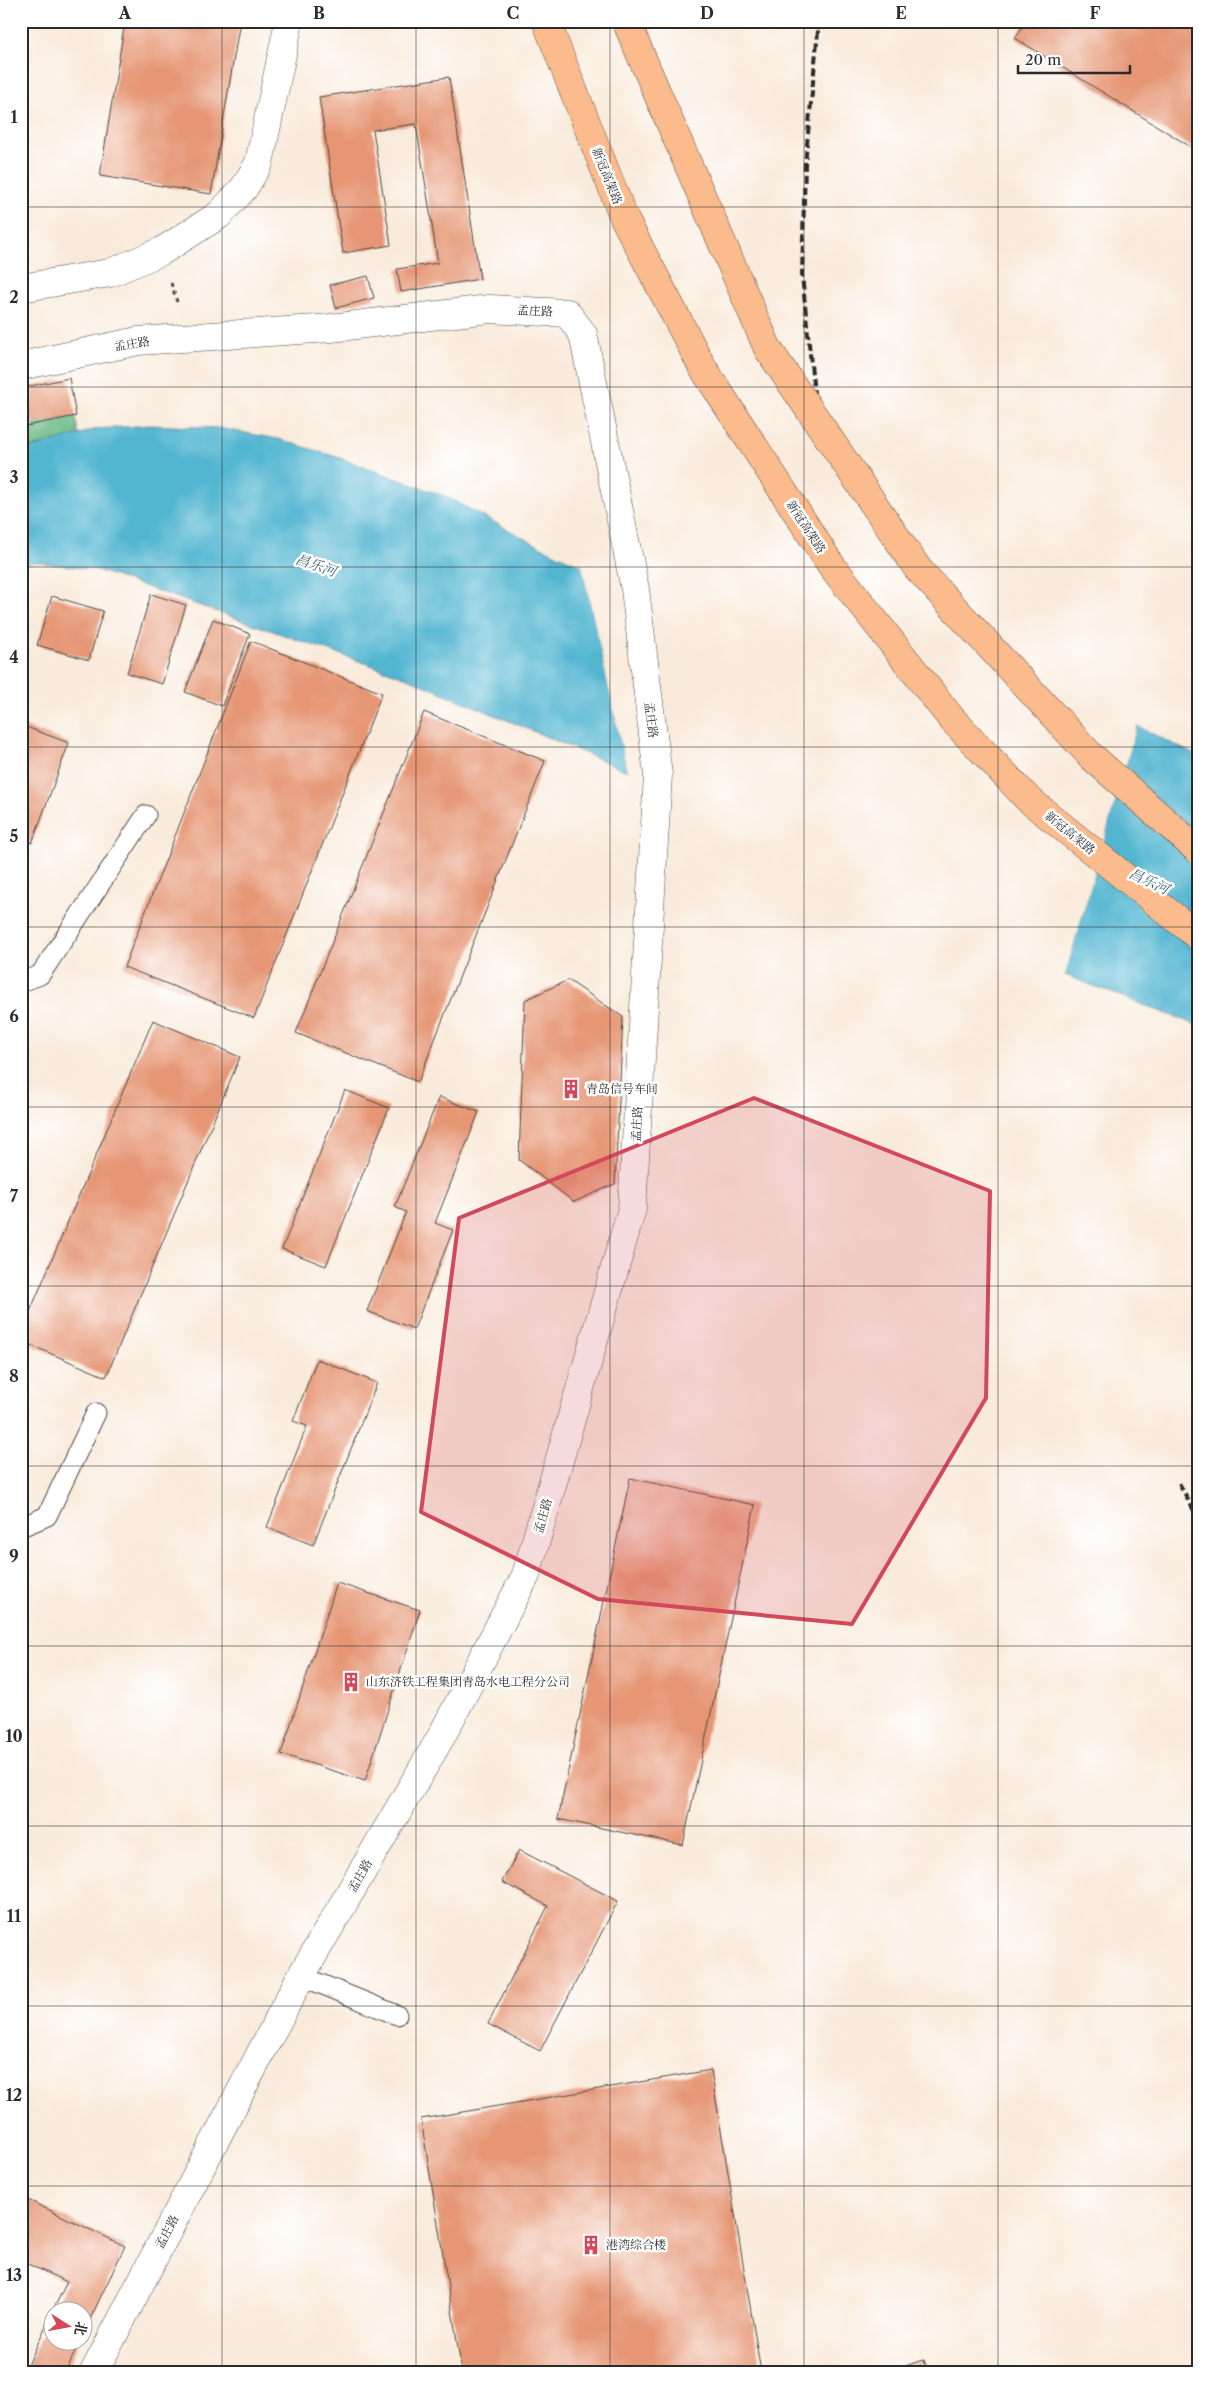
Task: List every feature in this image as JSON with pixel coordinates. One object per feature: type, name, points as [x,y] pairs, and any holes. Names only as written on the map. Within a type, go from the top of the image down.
[{"type":"highway","name":"新冠高架路","points":[[546,21],[624,218],[702,368],[831,565],[952,718],[1028,799],[1199,937]]},
{"type":"highway","points":[[626,21],[768,349],[918,569],[1092,757],[1199,851]]},
{"type":"street","points":[[21,288],[110,273],[162,251],[219,215],[244,188],[258,163],[289,21]]},
{"type":"street","name":"孟庄路","points":[[21,366],[138,341],[331,328],[490,309],[567,313],[583,334],[635,589],[658,775],[632,1209],[526,1575],[441,1738],[301,1976],[94,2372]]},
{"type":"lane","points":[[21,982],[40,975],[146,815]]},
{"type":"lane","points":[[21,1526],[47,1516],[96,1413]]},
{"type":"lane","points":[[301,1976],[397,2015]]},
{"type":"highlighted area","points":[[754,1098],[990,1191],[986,1398],[852,1624],[598,1599],[421,1512],[459,1218]]},
{"type":"green space","points":[[76,416],[78,435],[21,451],[21,427]]},
{"type":"water","name":"昌乐河","points":[[150,425],[218,428],[278,439],[337,457],[447,497],[537,545],[582,566],[627,771],[405,677],[97,570],[37,562],[21,564],[21,451],[97,429]]},
{"type":"water","name":"昌乐河","points":[[1137,726],[1199,757],[1199,1026],[1065,975]]},
{"type":"pier","points":[[582,566],[585,566],[629,772],[627,771]]},
{"type":"pier","points":[[1135,726],[1137,726],[1065,975],[1062,974]]},
{"type":"building","points":[[125,21],[240,21],[211,194],[100,176]]},
{"type":"building","points":[[1026,21],[1199,21],[1199,152],[1015,38]]},
{"type":"building","points":[[449,77],[480,279],[401,292],[397,269],[438,263],[416,124],[373,130],[391,245],[343,253],[319,97]]},
{"type":"building","points":[[368,276],[374,298],[336,308],[330,285]]},
{"type":"building","points":[[69,378],[76,416],[21,427],[21,388]]},
{"type":"building","points":[[151,594],[186,605],[162,684],[127,673]]},
{"type":"building","points":[[52,596],[103,611],[89,660],[37,645]]},
{"type":"building","points":[[213,619],[250,634],[222,706],[185,692]]},
{"type":"building","points":[[251,641],[382,693],[254,1018],[124,967]]},
{"type":"building","points":[[424,712],[545,761],[418,1082],[296,1033]]},
{"type":"building","points":[[21,725],[69,743],[32,843],[21,839]]},
{"type":"building","name":"青岛信号车间","points":[[568,980],[623,1017],[615,1184],[574,1202],[519,1160],[525,1000]]},
{"type":"building","points":[[153,1020],[240,1057],[106,1377],[21,1341],[21,1333]]},
{"type":"building","points":[[345,1090],[389,1108],[326,1266],[282,1249]]},
{"type":"building","points":[[439,1097],[479,1112],[435,1223],[453,1230],[414,1329],[367,1311],[406,1212],[395,1207]]},
{"type":"building","points":[[317,1359],[377,1383],[313,1545],[267,1527],[307,1426],[293,1421]]},
{"type":"building","points":[[630,1478],[755,1505],[683,1845],[558,1819]]},
{"type":"building","name":"山东济铁工程集团青岛水电工程分公司","points":[[337,1583],[420,1610],[365,1781],[281,1754]]},
{"type":"building","points":[[519,1850],[618,1901],[540,2051],[488,2024],[548,1906],[502,1882]]},
{"type":"building","name":"港湾综合楼","points":[[711,2070],[761,2372],[462,2372],[421,2119]]},
{"type":"building","points":[[26,2199],[125,2246],[92,2315],[92,2300],[58,2300],[67,2282],[21,2261],[21,2209]]},
{"type":"building","points":[[42,2334],[42,2350],[76,2350],[66,2372],[25,2372]]},
{"type":"building","points":[[924,2360],[927,2372],[889,2372],[889,2371]]},
{"type":"railway","points":[[818,433],[802,275],[805,164],[819,21]]},
{"type":"railway","points":[[1179,1483],[1199,1520]]},
{"type":"place","name":"青岛信号车间","points":[[571,1089]]},
{"type":"place","name":"山东济铁工程集团青岛水电工程分公司","points":[[351,1682]]},
{"type":"place","name":"港湾综合楼","points":[[591,2245]]}]
